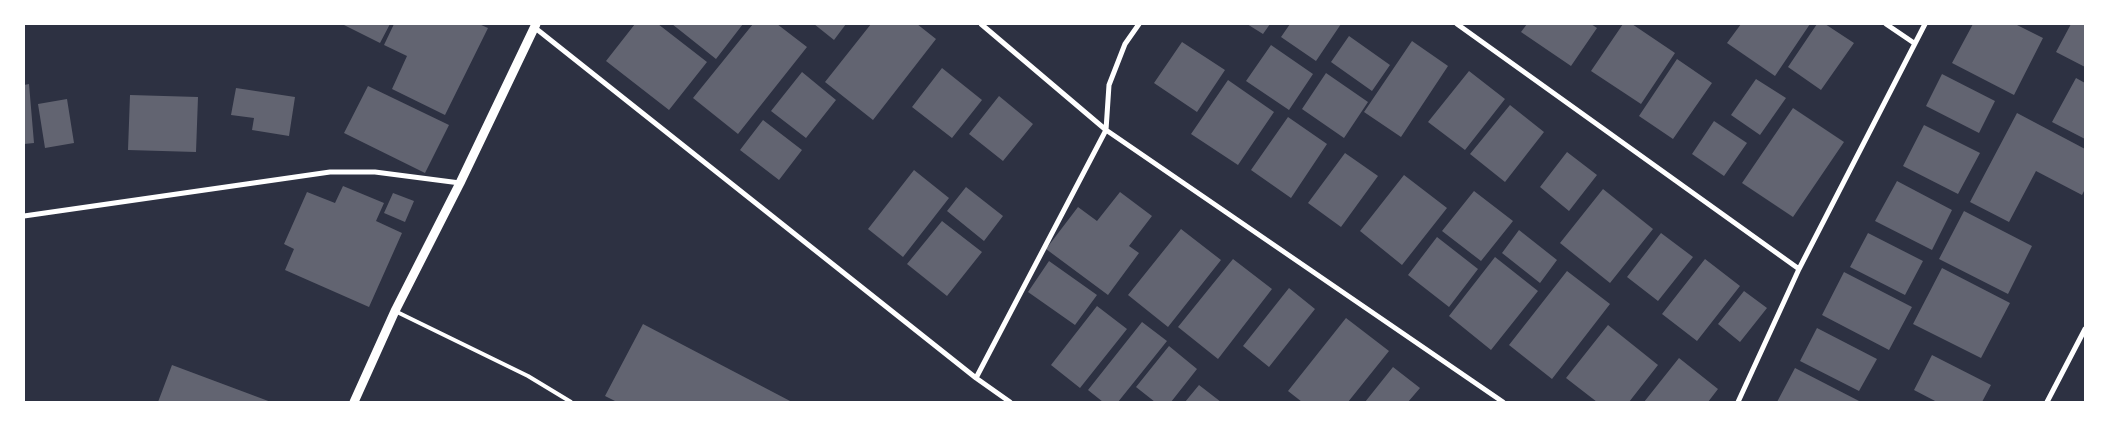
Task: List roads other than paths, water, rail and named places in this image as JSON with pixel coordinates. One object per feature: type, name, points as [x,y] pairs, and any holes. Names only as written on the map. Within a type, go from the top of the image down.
[{"type":"street","points":[[981,24],[1106,130],[1503,402]]},
{"type":"street","points":[[976,378],[1106,130],[1109,85],[1125,44],[1139,24]]},
{"type":"street","points":[[1457,24],[1799,269]]},
{"type":"street","points":[[1886,24],[1914,43]]},
{"type":"street","points":[[1738,402],[1799,269],[1925,24]]},
{"type":"street","points":[[354,402],[395,311],[460,184],[535,25],[976,378],[1010,402]]},
{"type":"street","points":[[24,216],[330,172],[375,172],[460,184]]},
{"type":"street","points":[[2047,402],[2085,329]]},
{"type":"lane","points":[[395,311],[528,376],[571,402]]}]
